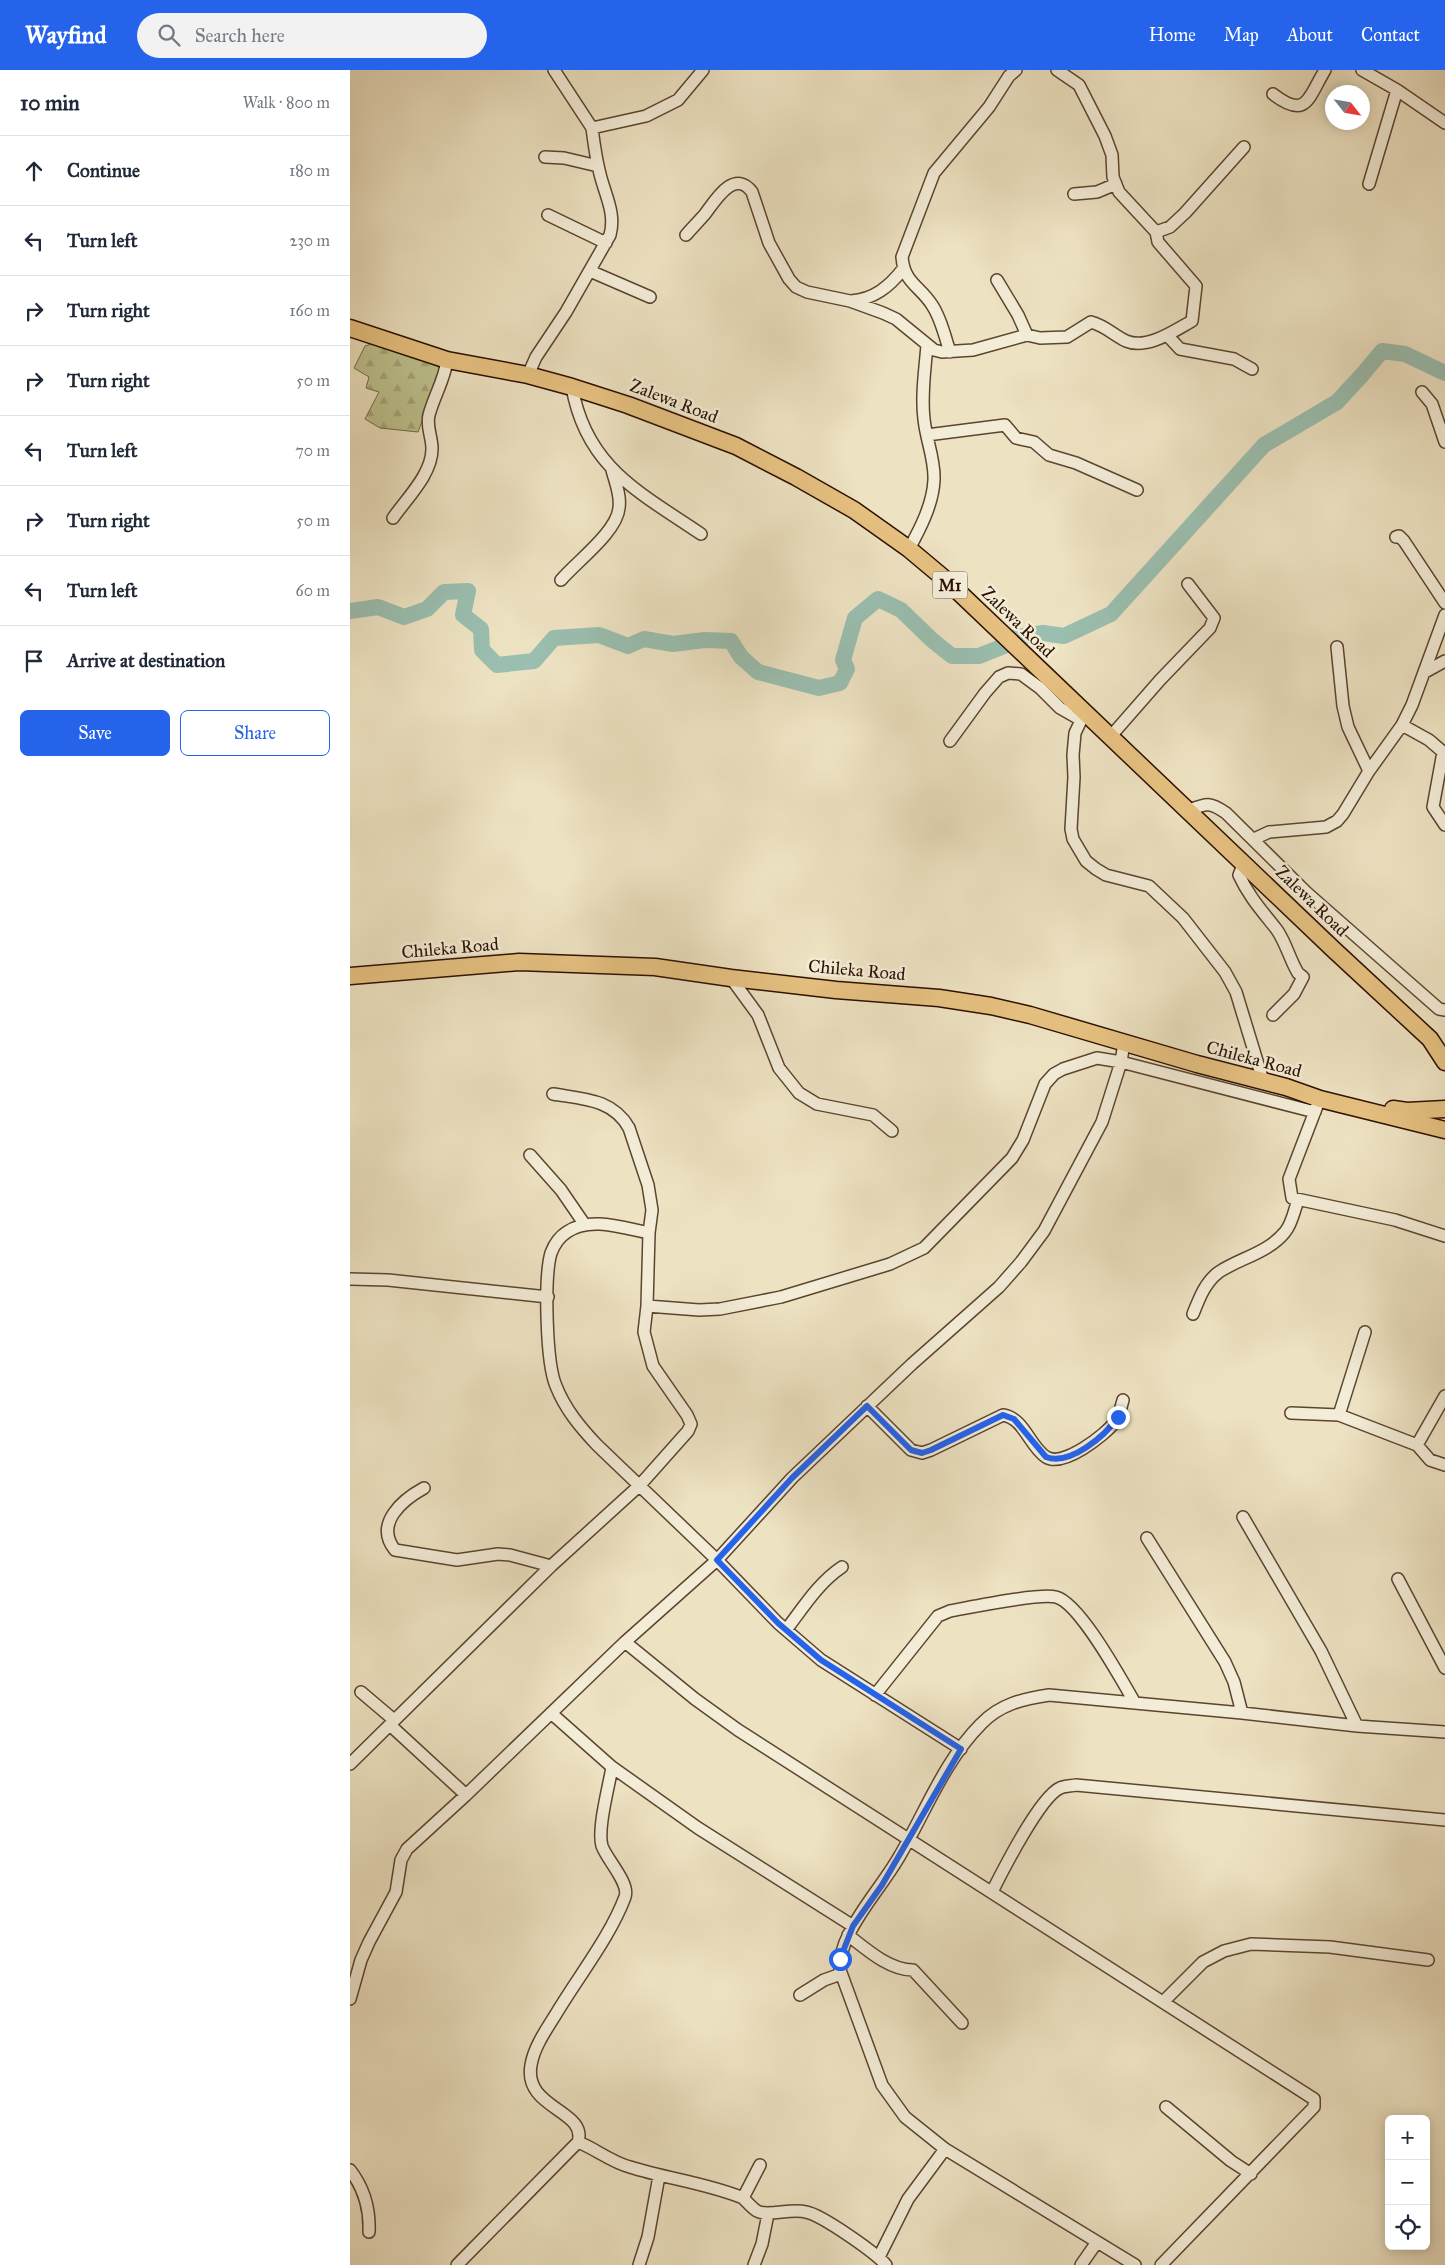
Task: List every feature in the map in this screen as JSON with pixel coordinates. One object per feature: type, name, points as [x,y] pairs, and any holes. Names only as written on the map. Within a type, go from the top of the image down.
[{"type":"highway","name":"Zalewa Road","points":[[350,328],[447,360],[528,375],[628,405],[736,446],[796,476],[854,510],[910,549],[946,580],[1083,716],[1111,736],[1333,949],[1430,1039],[1445,1062]]},
{"type":"highway","points":[[350,966],[528,955],[657,960],[781,976],[938,990],[1035,1008],[1370,1104],[1407,1111],[1445,1109]]},
{"type":"highway","name":"Chileka Road","points":[[350,976],[518,962],[655,967],[732,978],[948,999],[1030,1015],[1124,1043],[1286,1087],[1318,1106],[1347,1106],[1445,1130]]},
{"type":"highway","name":"Zalewa Road","points":[[1430,1039],[1445,1046]]},
{"type":"street","points":[[528,375],[543,345],[606,243],[613,225],[611,209],[598,166],[592,128],[554,70]]},
{"type":"street","points":[[592,128],[646,116],[678,100],[703,70]]},
{"type":"street","points":[[950,352],[935,310],[908,279],[902,269],[902,258],[934,172],[989,107],[1009,76],[1016,70]]},
{"type":"street","points":[[686,235],[720,192],[732,185],[740,183],[747,185],[752,192],[769,243],[796,287],[807,292],[850,301],[896,319],[934,350],[950,352],[973,350],[1027,335],[1040,338],[1067,336],[1091,322],[1102,325],[1124,340],[1135,344],[1149,342],[1167,334],[1192,321],[1196,286],[1158,242],[1156,232],[1119,192],[1113,177],[1112,155],[1105,136],[1079,85],[1057,70]]},
{"type":"street","points":[[1273,94],[1291,107],[1298,107],[1306,103],[1325,70]]},
{"type":"street","points":[[1362,70],[1398,90],[1445,123]]},
{"type":"street","points":[[1369,184],[1398,90]]},
{"type":"street","points":[[1156,232],[1170,227],[1185,213],[1244,147]]},
{"type":"street","points":[[545,157],[564,158],[598,166]]},
{"type":"street","points":[[1074,194],[1098,192],[1116,184]]},
{"type":"street","points":[[548,215],[606,243]]},
{"type":"street","points":[[850,301],[865,300],[875,294],[886,287],[902,269]]},
{"type":"street","points":[[590,271],[650,296]]},
{"type":"street","points":[[997,280],[1018,315],[1027,335]]},
{"type":"street","points":[[1167,334],[1180,349],[1234,359],[1252,369]]},
{"type":"street","points":[[910,549],[919,532],[932,495],[934,480],[933,460],[924,420],[923,387],[927,346]]},
{"type":"street","points":[[393,518],[430,463],[432,446],[428,423],[433,403],[446,371],[447,360]]},
{"type":"street","points":[[572,387],[575,409],[589,441],[612,470],[701,534]]},
{"type":"street","points":[[1422,392],[1432,404],[1445,442]]},
{"type":"street","points":[[928,435],[1005,425],[1016,438],[1034,442],[1049,456],[1076,463],[1137,490]]},
{"type":"street","points":[[561,580],[610,529],[618,517],[619,494],[612,470]]},
{"type":"street","points":[[1396,537],[1399,536],[1404,542],[1445,603]]},
{"type":"street","points":[[1111,736],[1160,680],[1210,628],[1214,618],[1188,584]]},
{"type":"street","points":[[1254,839],[1269,832],[1326,827],[1337,821],[1369,771],[1402,725],[1425,672],[1432,647],[1445,615]]},
{"type":"street","points":[[1337,648],[1343,706],[1348,727],[1369,771]]},
{"type":"street","points":[[1425,672],[1445,661]]},
{"type":"street","points":[[950,741],[985,693],[999,677],[1008,673],[1021,674],[1040,688],[1060,708],[1083,716],[1075,733],[1072,755],[1074,784],[1071,829],[1079,850],[1086,861],[1106,875],[1149,886],[1183,918],[1225,972],[1236,992],[1261,1074]]},
{"type":"street","points":[[1402,725],[1443,748],[1433,806],[1445,825]]},
{"type":"street","points":[[1189,810],[1206,804],[1216,806],[1226,813],[1315,899],[1439,1009],[1445,1010]]},
{"type":"street","points":[[1244,863],[1239,875],[1245,888],[1252,901],[1277,931],[1298,973],[1303,977],[1294,994],[1273,1015]]},
{"type":"street","points":[[732,978],[758,1015],[779,1068],[799,1093],[817,1104],[873,1115],[892,1131]]},
{"type":"street","points":[[350,1999],[361,1960],[396,1892],[401,1860],[407,1849],[625,1642],[717,1560],[792,1478],[947,1331],[999,1287],[1021,1262],[1044,1231],[1102,1122],[1121,1062],[1124,1043]]},
{"type":"street","points":[[647,1306],[698,1310],[781,1297],[890,1264],[924,1248],[1012,1158],[1023,1140],[1045,1084],[1054,1074],[1063,1069],[1097,1058],[1318,1106],[1289,1180],[1292,1198],[1395,1220],[1445,1236]]},
{"type":"street","points":[[350,1764],[551,1566],[640,1485],[688,1431],[691,1424],[688,1415],[653,1366],[648,1352],[644,1332],[647,1306],[648,1233],[651,1220],[651,1198],[629,1128],[614,1109],[604,1104],[554,1094]]},
{"type":"street","points":[[530,1155],[561,1190],[585,1225]]},
{"type":"street","points":[[1193,1314],[1202,1293],[1218,1273],[1262,1251],[1284,1234],[1298,1200]]},
{"type":"street","points":[[648,1233],[620,1227],[585,1225],[568,1232],[558,1240],[551,1254],[548,1274],[548,1298],[551,1365],[555,1384],[563,1403],[578,1425],[597,1445],[717,1560],[786,1630],[821,1660],[961,1749]]},
{"type":"street","points":[[350,1279],[388,1280],[548,1298]]},
{"type":"street","points":[[1339,1415],[1365,1332]]},
{"type":"street","points":[[1417,1445],[1445,1396]]},
{"type":"street","points":[[867,1406],[911,1450],[916,1452],[931,1450],[1003,1415],[1014,1419],[1046,1457],[1056,1459],[1077,1453],[1099,1438],[1118,1417],[1123,1400]]},
{"type":"street","points":[[1291,1413],[1339,1415],[1417,1445],[1430,1460],[1445,1465]]},
{"type":"street","points":[[424,1488],[408,1497],[398,1506],[390,1518],[390,1540],[395,1550],[457,1560],[498,1554],[510,1555],[551,1566]]},
{"type":"street","points":[[1242,1517],[1320,1651],[1357,1726]]},
{"type":"street","points":[[1146,1538],[1225,1662],[1234,1682],[1242,1713]]},
{"type":"street","points":[[786,1630],[830,1575],[842,1567]]},
{"type":"street","points":[[1398,1579],[1445,1668]]},
{"type":"street","points":[[875,1695],[938,1616],[950,1611],[1044,1596],[1062,1600],[1080,1618],[1105,1652],[1135,1703]]},
{"type":"street","points":[[625,1642],[694,1699],[738,1730],[1314,2099],[1314,2107],[1161,2265]]},
{"type":"street","points":[[361,1692],[466,1795]]},
{"type":"street","points":[[1135,2265],[945,2148],[905,2117],[882,2085],[841,1974],[840,1959],[850,1931],[882,1885],[961,1749],[981,1724],[1001,1707],[1026,1698],[1049,1695],[1357,1726],[1445,1732]]},
{"type":"street","points":[[552,1713],[612,1767],[850,1931],[893,1965],[902,1970],[912,1970],[962,2023]]},
{"type":"street","points":[[457,2265],[578,2142],[580,2135],[576,2123],[546,2104],[535,2092],[530,2078],[531,2064],[543,2035],[607,1933],[625,1896],[625,1887],[606,1854],[602,1839],[612,1767]]},
{"type":"street","points":[[992,1892],[1012,1852],[1048,1797],[1060,1787],[1076,1785],[1445,1820]]},
{"type":"street","points":[[1163,2002],[1203,1962],[1224,1951],[1251,1944],[1330,1947],[1428,1960]]},
{"type":"street","points":[[800,1995],[824,1980],[841,1974]]},
{"type":"street","points":[[1166,2106],[1231,2161],[1251,2174]]},
{"type":"street","points":[[578,2142],[595,2149],[611,2160],[659,2176],[716,2187],[743,2198],[758,2212],[768,2214],[790,2210],[809,2212],[832,2224],[883,2261],[908,2199],[945,2148]]},
{"type":"street","points":[[743,2198],[760,2165]]},
{"type":"street","points":[[350,2170],[367,2201],[370,2232]]},
{"type":"street","points":[[639,2265],[648,2237],[659,2176]]},
{"type":"street","points":[[754,2265],[762,2244],[768,2214]]},
{"type":"street","points":[[1081,2265],[1097,2242]]},
{"type":"green space","points":[[375,343],[437,365],[441,371],[418,432],[380,428],[365,419],[379,392],[366,388],[369,377],[354,368],[365,346]]},
{"type":"waterway","points":[[1016,637],[1043,633],[1064,636],[1111,614],[1264,445],[1337,402],[1382,351],[1405,354],[1445,373]]},
{"type":"waterway","points":[[350,611],[378,607],[404,617],[427,609],[444,592],[468,591],[463,615],[481,629],[482,650],[497,665],[534,661],[554,638],[599,635],[628,646],[644,639],[673,644],[705,640],[731,641],[741,657],[758,672],[819,688],[840,683],[847,669],[843,660],[855,618],[878,599],[901,610],[932,640],[952,656],[979,656],[1004,646]]},
{"type":"route","points":[[840,1959],[853,1926],[882,1885],[961,1749],[821,1660],[778,1623],[717,1560],[792,1478],[867,1406],[911,1450],[916,1452],[922,1453],[931,1450],[993,1418],[1003,1415],[1014,1419],[1046,1457],[1051,1459],[1077,1453],[1099,1438],[1118,1417]]}]
